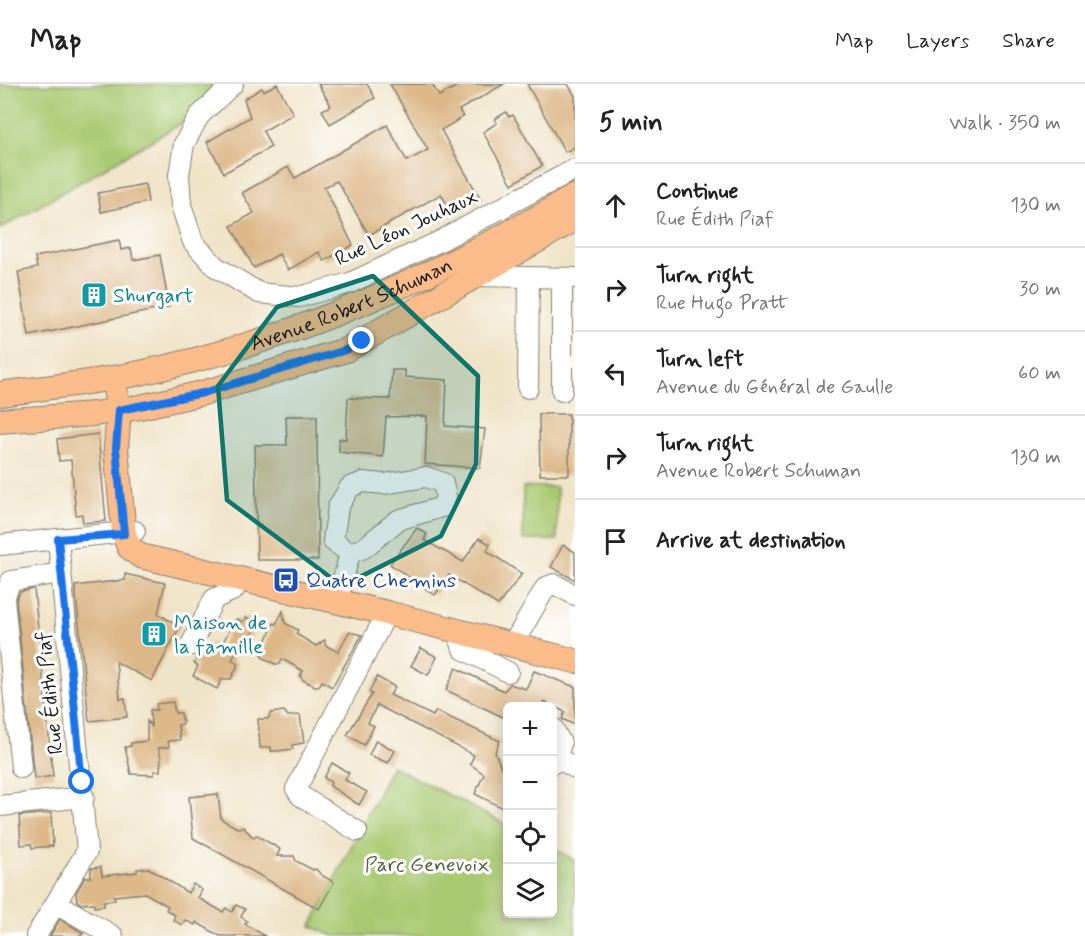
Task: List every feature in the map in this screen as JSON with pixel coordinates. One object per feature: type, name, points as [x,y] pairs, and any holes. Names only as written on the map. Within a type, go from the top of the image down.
[{"type":"main road","name":"Avenue Robert Schuman","points":[[0,394],[117,401],[175,376],[222,351],[308,325],[424,277],[495,241],[575,196]]},
{"type":"main road","name":"Avenue Robert Schuman","points":[[0,421],[117,401],[203,393],[346,350],[575,219]]},
{"type":"main road","points":[[117,401],[116,448],[129,546],[140,556],[387,613],[575,661]]},
{"type":"street","name":"Rue Léon Jouhaux","points":[[233,84],[199,116],[184,144],[180,175],[181,205],[193,242],[216,267],[259,293],[299,297],[350,283],[440,241],[575,169]]},
{"type":"street","points":[[473,276],[568,278],[562,391]]},
{"type":"street","points":[[528,388],[529,278]]},
{"type":"street","points":[[426,477],[443,483],[446,497],[442,507],[398,520],[364,548],[350,553],[333,541],[338,507],[350,487],[363,482],[384,484],[426,477]]},
{"type":"street","points":[[0,545],[129,533]]},
{"type":"street","name":"Rue Édith Piaf","points":[[36,936],[87,851],[84,797],[58,539]]},
{"type":"street","points":[[337,602],[350,553]]},
{"type":"street","points":[[21,768],[2,599],[11,582],[61,573]]},
{"type":"street","points":[[191,645],[214,599],[234,590],[238,579]]},
{"type":"street","points":[[513,644],[546,587],[554,585],[575,596]]},
{"type":"street","points":[[357,831],[301,796],[296,789],[387,613]]},
{"type":"street","points":[[457,630],[462,649],[508,672]]},
{"type":"street","points":[[557,736],[561,743],[557,755]]},
{"type":"street","points":[[557,762],[575,768]]},
{"type":"street","points":[[0,806],[84,797]]},
{"type":"street","points":[[56,903],[113,936]]},
{"type":"highlighted area","points":[[373,276],[478,376],[476,464],[441,536],[342,586],[227,500],[218,386],[277,307]]},
{"type":"green space","points":[[0,84],[225,84],[210,92],[182,123],[0,229]]},
{"type":"green space","points":[[523,487],[557,487],[557,540],[523,540]]},
{"type":"green space","name":"Parc Genevoix","points":[[392,766],[503,823],[503,918],[557,918],[557,850],[575,860],[575,936],[333,936],[311,926]]},
{"type":"building","points":[[277,84],[293,114],[263,131],[271,147],[224,173],[207,142],[250,117],[244,99],[262,88],[264,91]]},
{"type":"building","points":[[318,84],[367,84],[375,98],[330,124],[322,110],[331,106]]},
{"type":"building","points":[[390,84],[432,84],[439,96],[461,84],[504,84],[459,110],[463,117],[441,130],[481,200],[452,213],[441,194],[369,235],[337,181],[324,187],[353,245],[324,261],[319,252],[288,270],[279,254],[254,268],[231,226],[254,213],[242,193],[288,167],[295,178],[387,125],[407,161],[428,150]]},
{"type":"building","points":[[527,84],[568,84],[575,96],[575,147],[565,152]]},
{"type":"building","points":[[506,112],[509,117],[513,115],[542,166],[512,184],[483,132],[497,123],[495,119]]},
{"type":"building","points":[[145,184],[148,202],[101,212],[98,193]]},
{"type":"building","name":"Shurgart","points":[[119,240],[121,250],[131,248],[133,260],[160,255],[169,307],[29,336],[18,272],[37,268],[35,257]]},
{"type":"building","points":[[392,370],[405,370],[405,377],[447,380],[445,426],[485,429],[480,468],[425,464],[427,416],[386,417],[383,457],[339,452],[339,439],[346,439],[348,398],[390,399]]},
{"type":"building","points":[[539,414],[569,414],[569,475],[540,475]]},
{"type":"building","points":[[286,416],[317,416],[318,560],[257,560],[255,445],[287,445]]},
{"type":"building","points":[[98,434],[106,521],[83,523],[82,514],[76,515],[71,460],[59,461],[57,439]]},
{"type":"building","points":[[417,528],[427,534],[424,540],[463,562],[479,538],[490,544],[487,551],[522,574],[498,605],[449,575],[435,595],[390,564]]},
{"type":"building","points":[[563,545],[575,552],[575,580],[551,567]]},
{"type":"building","points":[[125,574],[165,583],[158,614],[180,626],[152,681],[116,662],[120,699],[125,698],[127,717],[89,721],[75,586],[125,580]]},
{"type":"building","points":[[34,589],[53,776],[34,779],[16,600],[20,592]]},
{"type":"building","points":[[283,611],[285,623],[298,630],[296,634],[316,646],[325,640],[325,645],[338,652],[349,632],[362,635],[332,687],[322,681],[319,686],[315,686],[303,680],[300,676],[303,671],[282,659],[280,664],[275,664],[262,657],[262,651],[274,623],[276,624]]},
{"type":"building","points":[[246,617],[258,624],[245,645],[240,643],[232,660],[237,663],[237,667],[231,679],[222,679],[217,689],[193,676],[198,666],[194,663],[204,646],[208,647],[211,643],[220,648],[230,629],[229,626],[237,619],[243,622]]},
{"type":"building","points":[[421,648],[437,657],[428,675],[411,666]]},
{"type":"building","points":[[456,668],[504,691],[510,684],[526,689],[534,671],[575,687],[575,725],[562,719],[565,712],[557,708],[557,702],[503,702],[503,717],[446,690]]},
{"type":"building","points":[[377,677],[395,687],[390,695],[433,716],[436,711],[500,741],[495,752],[503,769],[503,808],[475,794],[484,774],[470,764],[474,755],[377,705],[368,723],[374,726],[364,745],[347,735],[372,694],[369,692]]},
{"type":"building","points":[[173,702],[175,713],[181,713],[183,724],[178,725],[180,740],[168,741],[169,747],[158,748],[161,757],[160,771],[154,771],[154,775],[131,774],[125,747],[131,746],[131,743],[147,741],[147,721],[151,726],[150,710],[157,710],[156,704]]},
{"type":"building","points":[[284,711],[288,716],[300,715],[304,743],[292,745],[293,749],[277,751],[271,751],[271,747],[260,748],[258,719],[268,719],[271,713]]},
{"type":"building","points":[[376,740],[395,751],[388,763],[369,755]]},
{"type":"building","points":[[332,763],[349,773],[345,780],[367,792],[359,805],[330,786],[331,782],[324,778]]},
{"type":"building","points":[[218,794],[221,819],[237,828],[243,827],[254,838],[256,835],[280,849],[277,856],[294,856],[296,861],[313,870],[316,869],[321,875],[334,882],[319,909],[193,838],[189,797]]},
{"type":"building","points":[[51,813],[53,846],[32,848],[31,844],[21,845],[19,816]]},
{"type":"building","points":[[101,867],[102,876],[137,872],[137,869],[149,868],[188,893],[193,884],[202,890],[198,898],[223,912],[226,908],[232,912],[236,905],[245,909],[241,917],[247,921],[245,924],[265,936],[220,936],[196,922],[195,925],[185,920],[182,925],[173,920],[175,915],[166,910],[168,906],[145,893],[114,896],[115,900],[104,901],[104,906],[94,907],[94,903],[81,904],[77,901],[76,893],[85,877],[91,877],[91,868]]},
{"type":"building","points":[[60,919],[83,933],[81,936],[50,936]]},
{"type":"place","name":"Shurgart","points":[[94,295]]},
{"type":"place","name":"Quatre Chemins","points":[[286,580]]},
{"type":"place","name":"Maison de la famille","points":[[154,634]]},
{"type":"route","points":[[82,782],[58,539],[124,534],[116,448],[119,410],[203,393],[274,373],[346,350],[362,341]]}]
